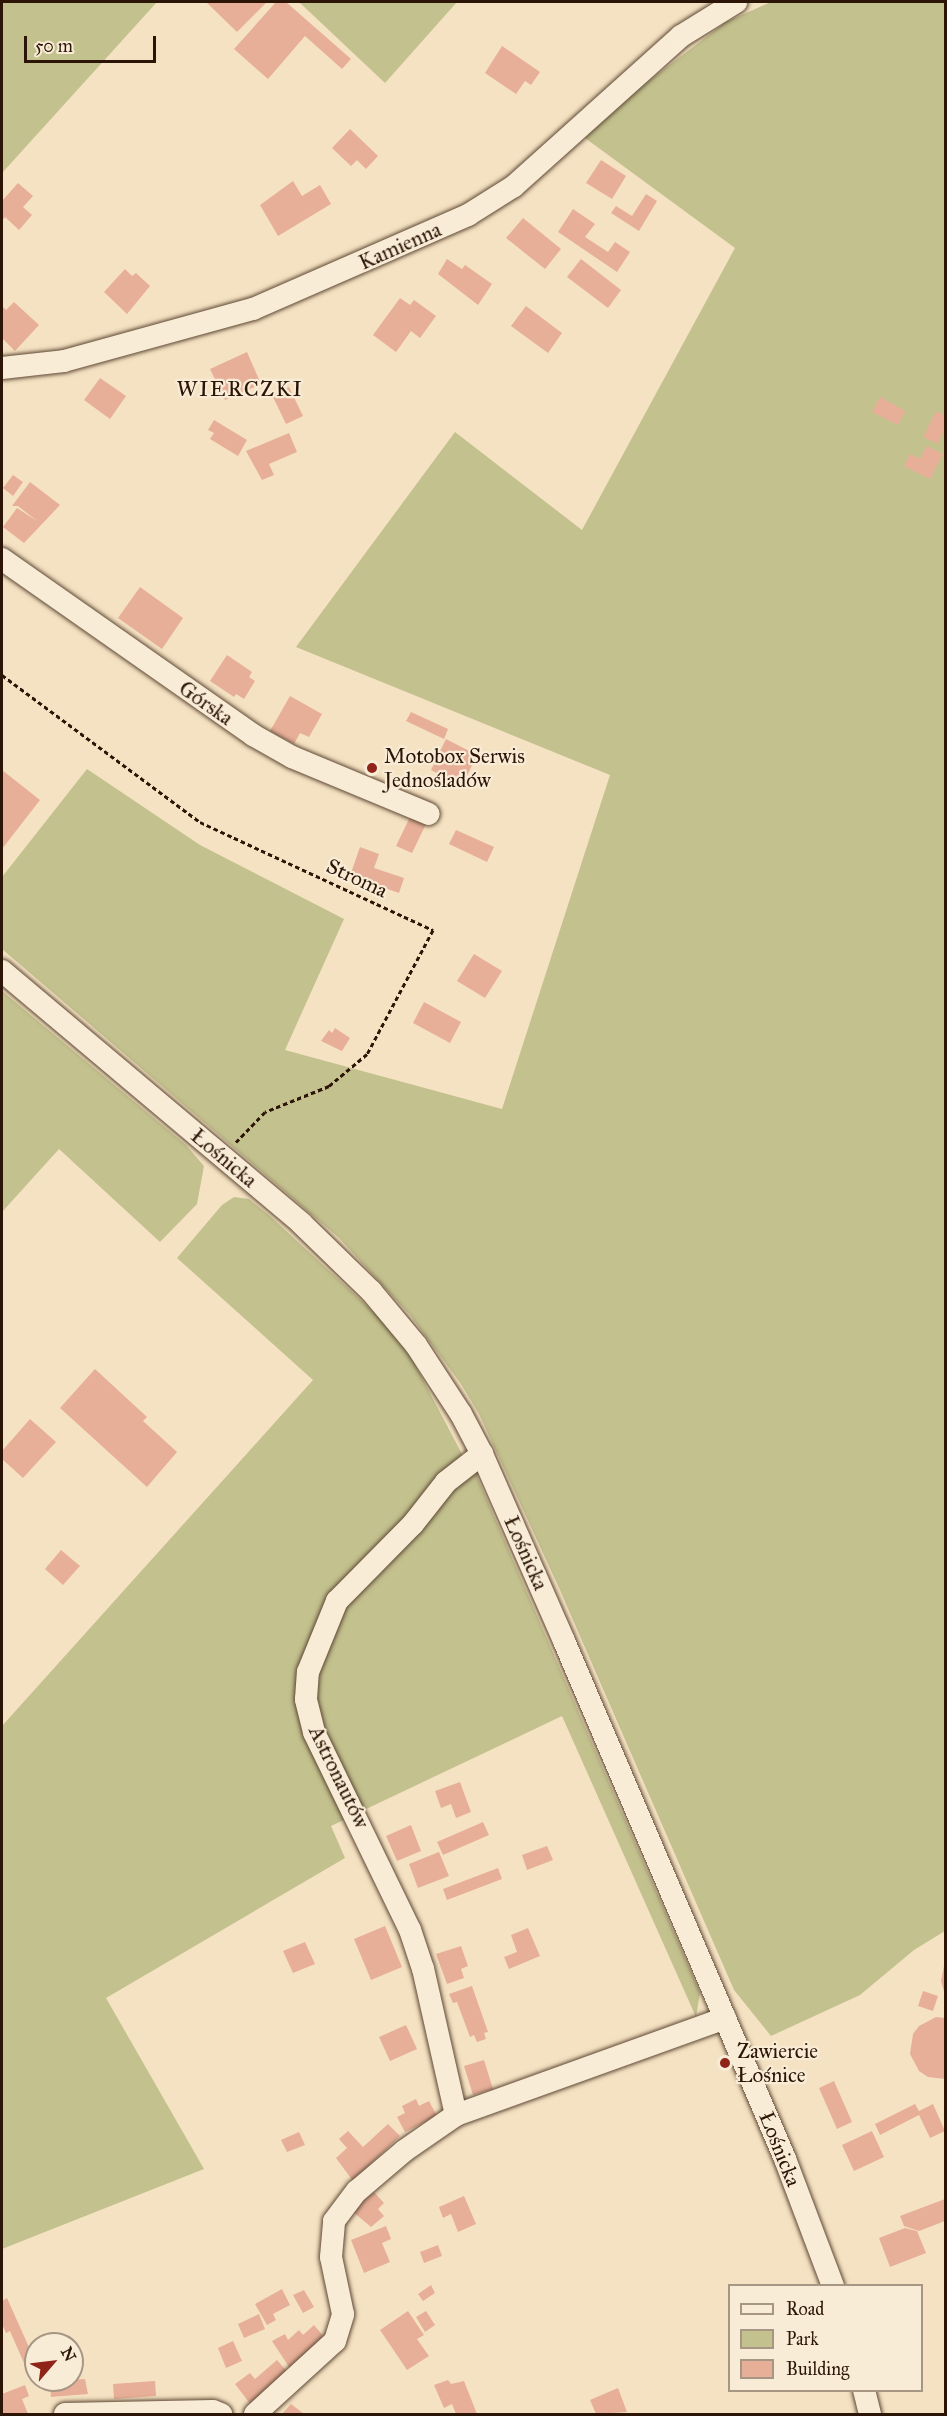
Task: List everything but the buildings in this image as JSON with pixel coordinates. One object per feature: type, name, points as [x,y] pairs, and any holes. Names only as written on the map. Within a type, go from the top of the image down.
[{"type":"street","name":"Kamienna","points":[[2,368],[64,361],[253,309],[468,215],[514,186],[681,36],[736,2]]},
{"type":"street","name":"Górska","points":[[2,559],[253,735],[292,757],[429,814]]},
{"type":"street","name":"Łośnicka","points":[[2,971],[301,1223],[371,1291],[416,1346],[482,1454],[725,2018],[832,2284]]},
{"type":"street","name":"Astronautów","points":[[456,2115],[423,1969],[410,1930],[314,1732],[306,1699],[308,1672],[338,1601],[413,1524],[446,1482],[482,1454]]},
{"type":"street","points":[[255,2415],[339,2332],[343,2304],[330,2239],[341,2209],[404,2151],[456,2115],[725,2018]]},
{"type":"street","points":[[864,2392],[870,2415]]},
{"type":"street","points":[[65,2414],[213,2411],[222,2415]]},
{"type":"path","name":"Stroma","points":[[2,675],[200,822],[433,930],[367,1054],[329,1086],[264,1112],[224,1157]]},
{"type":"green space","points":[[2,2],[157,2],[2,173]]},
{"type":"green space","points":[[299,2],[457,2],[385,83]]},
{"type":"green space","points":[[771,2],[945,2],[945,1931],[914,1950],[860,1995],[771,2036],[734,1990],[560,1590],[479,1414],[461,1384],[410,1315],[339,1238],[2,949],[2,877],[87,769],[200,845],[344,919],[285,1050],[502,1109],[610,775],[296,647],[455,432],[582,530],[735,248],[585,138],[617,105],[726,22]]},
{"type":"green space","points":[[2,991],[186,1145],[204,1166],[197,1204],[160,1242],[59,1149],[2,1212]]},
{"type":"green space","points":[[234,1197],[249,1199],[270,1216],[379,1317],[412,1359],[463,1456],[338,1592],[301,1674],[348,1818],[331,1826],[345,1858],[106,1998],[204,2169],[2,2249],[2,1726],[313,1380],[177,1258],[222,1205]]},
{"type":"green space","points":[[475,1472],[700,1993],[696,2017],[562,1716],[362,1811],[317,1715],[316,1665],[347,1599],[440,1495]]},
{"type":"place","name":"Motobox Serwis Jednośladów","points":[[372,768]]},
{"type":"place","name":"Zawiercie Łośnice","points":[[725,2063]]},
{"type":"district","name":"WIERCZKI","points":[[240,389]]}]
